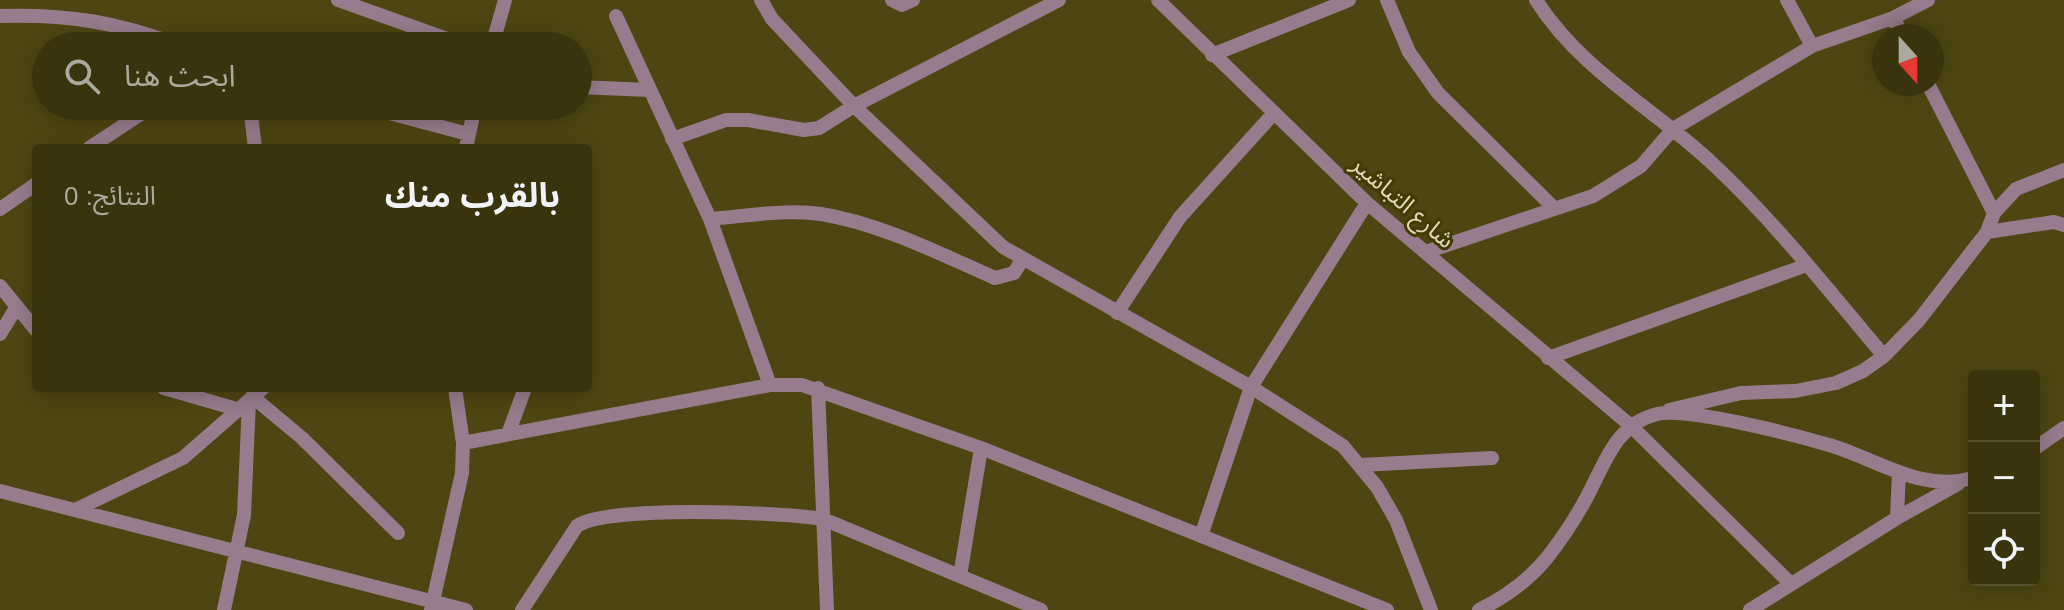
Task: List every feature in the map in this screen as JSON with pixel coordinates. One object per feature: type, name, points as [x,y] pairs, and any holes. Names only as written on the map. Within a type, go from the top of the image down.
[{"type":"street","points":[[338,0],[428,32]]},
{"type":"street","points":[[496,32],[505,0]]},
{"type":"street","points":[[761,0],[772,19],[854,106],[989,236],[1022,260],[1315,426],[1361,465],[1396,520],[1431,610]]},
{"type":"street","points":[[892,0],[902,5],[913,0]]},
{"type":"street","points":[[672,139],[726,120],[748,120],[804,130],[819,128],[854,106],[1059,0]]},
{"type":"street","name":"شارع التباشير","points":[[1158,0],[1367,203],[1630,425],[1791,584]]},
{"type":"street","points":[[1212,55],[1349,0]]},
{"type":"street","points":[[1387,0],[1409,52],[1438,93],[1555,209]]},
{"type":"street","points":[[1536,0],[1569,45],[1594,69],[1673,129],[1752,202],[1884,356]]},
{"type":"street","points":[[1787,0],[1812,46]]},
{"type":"street","points":[[1426,252],[1593,196],[1623,179],[1653,156],[1673,129],[1812,46],[1893,18],[1928,0]]},
{"type":"street","points":[[0,16],[46,14],[129,26],[144,32]]},
{"type":"street","points":[[616,16],[710,219],[770,385]]},
{"type":"street","points":[[1893,18],[1896,24]]},
{"type":"street","points":[[592,88],[650,90]]},
{"type":"street","points":[[1934,96],[1994,213]]},
{"type":"street","points":[[1117,313],[1180,217],[1274,113]]},
{"type":"street","points":[[95,144],[132,120]]},
{"type":"street","points":[[252,120],[255,144]]},
{"type":"street","points":[[405,120],[467,141],[472,120]]},
{"type":"street","points":[[1479,610],[1515,590],[1545,560],[1587,495],[1610,448],[1630,425],[1691,402],[1741,393],[1795,391],[1836,383],[1884,356],[1919,320],[1987,232],[1994,213],[2016,189],[2064,170]]},
{"type":"street","points":[[0,209],[32,187]]},
{"type":"street","points":[[1201,536],[1251,387],[1367,203]]},
{"type":"street","points":[[710,219],[784,212],[820,214],[885,232],[995,278],[1014,273],[1022,260]]},
{"type":"street","points":[[1987,232],[2054,222],[2064,225]]},
{"type":"street","points":[[1548,358],[1807,265]]},
{"type":"street","points":[[0,286],[32,326]]},
{"type":"street","points":[[0,334],[16,308]]},
{"type":"street","points":[[463,443],[770,385],[787,383],[818,388],[981,448],[1387,610]]},
{"type":"street","points":[[818,388],[827,610]]},
{"type":"street","points":[[203,392],[252,397],[302,438],[398,533]]},
{"type":"street","points":[[431,607],[462,473],[463,443],[456,392]]},
{"type":"street","points":[[508,434],[524,392]]},
{"type":"street","points":[[77,509],[183,458],[252,397]]},
{"type":"street","points":[[224,610],[244,515],[252,397]]},
{"type":"street","points":[[1660,413],[1692,414],[1831,445],[1899,472],[1943,482],[1968,479]]},
{"type":"street","points":[[2040,445],[2064,428]]},
{"type":"street","points":[[960,576],[981,448]]},
{"type":"street","points":[[1361,465],[1492,458]]},
{"type":"street","points":[[1897,518],[1899,472]]},
{"type":"street","points":[[1750,610],[1897,518],[1968,480]]},
{"type":"street","points":[[0,491],[237,550],[431,607],[466,610]]},
{"type":"street","points":[[522,610],[577,526],[585,520],[612,516],[747,513],[793,514],[823,519],[1041,610]]}]
